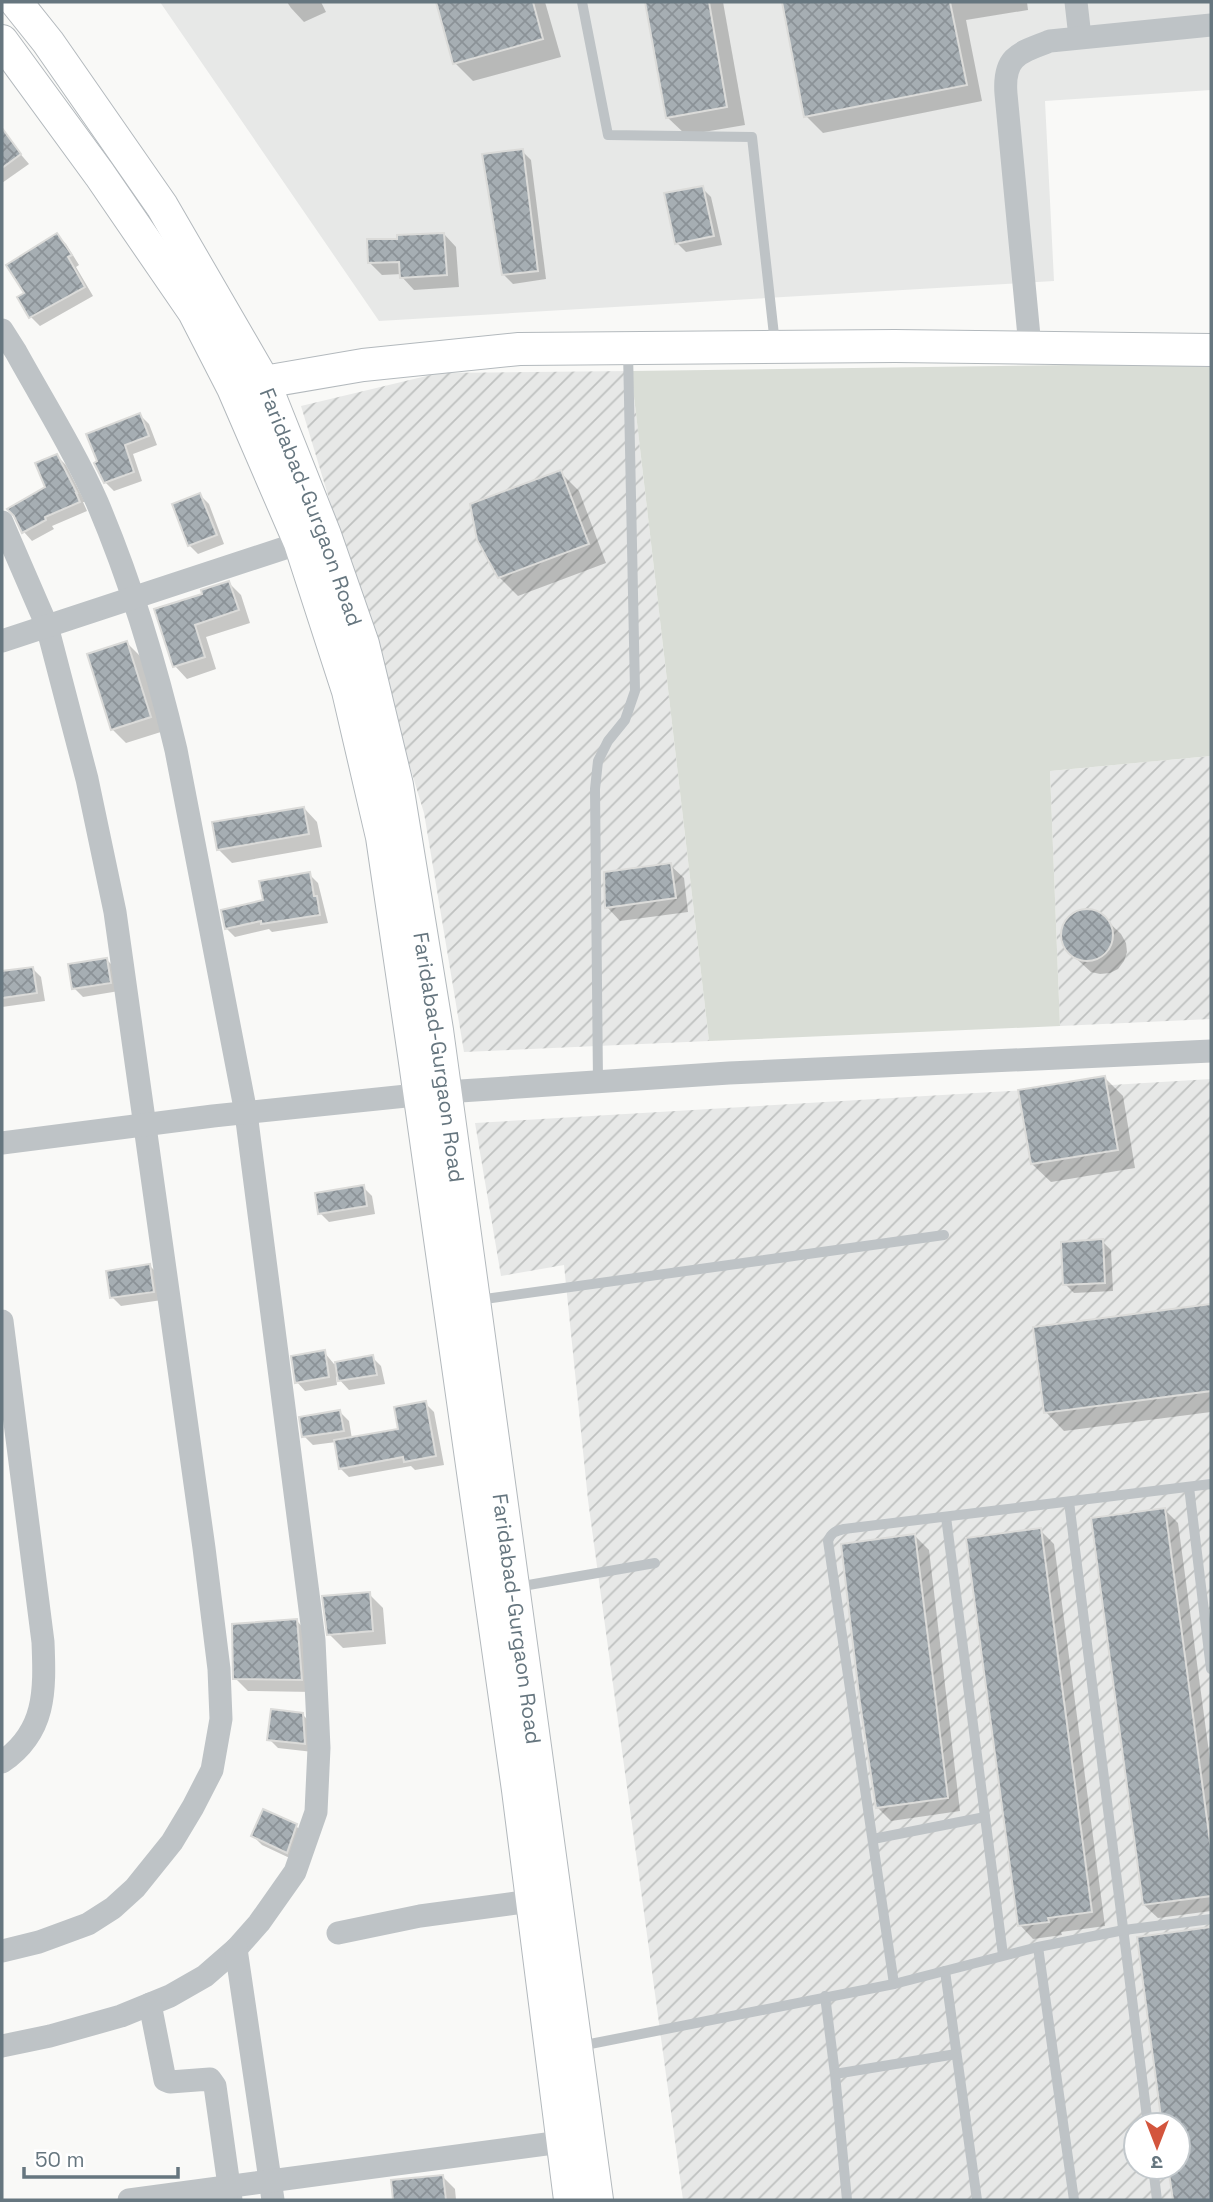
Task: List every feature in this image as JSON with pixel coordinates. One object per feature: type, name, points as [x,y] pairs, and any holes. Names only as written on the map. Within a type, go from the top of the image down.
[{"type":"main road","name":"Faridabad-Gurgaon Road","points":[[16,2],[48,42],[162,206],[264,382],[295,454],[363,644],[397,785],[531,1900],[576,2140],[597,2200]]},
{"type":"main road","name":"Faridabad-Gurgaon Road","points":[[2,41],[100,175],[194,312],[233,388],[300,543],[348,691],[382,837],[528,1585],[577,2047],[576,2140],[570,2200]]},
{"type":"main road","points":[[233,388],[363,365],[519,349],[1211,349]]},
{"type":"street","points":[[1076,2],[1080,37]]},
{"type":"street","points":[[1030,347],[1005,79],[1008,66],[1020,53],[1050,41],[1211,25]]},
{"type":"street","points":[[2,330],[96,501],[135,598],[166,704],[246,1113],[314,1640],[319,1748],[316,1812],[295,1872],[259,1923],[236,1949],[205,1976],[170,1996],[121,2016],[2,2046]]},
{"type":"street","points":[[2,522],[47,626],[87,779],[117,925],[204,1548],[219,1670],[221,1719],[212,1770],[172,1842],[135,1888],[113,1908],[88,1924],[39,1942],[2,1951]]},
{"type":"street","points":[[2,640],[300,543]]},
{"type":"street","points":[[2,1143],[246,1113],[433,1094],[729,1073],[1211,1051]]},
{"type":"street","points":[[2,1321],[41,1629],[44,1676],[43,1696],[34,1730],[26,1741],[2,1762]]},
{"type":"street","points":[[338,1933],[399,1920],[531,1900]]},
{"type":"street","points":[[236,1949],[272,2191]]},
{"type":"street","points":[[150,2004],[165,2080],[170,2082],[210,2079],[215,2086],[230,2194]]},
{"type":"street","points":[[129,2200],[272,2191],[576,2140]]},
{"type":"lane","points":[[582,2],[608,135],[752,136],[776,347]]},
{"type":"lane","points":[[598,1082],[595,789],[598,761],[608,741],[625,720],[635,691],[628,348]]},
{"type":"lane","points":[[474,1300],[944,1236]]},
{"type":"lane","points":[[894,1984],[828,1541],[832,1533],[844,1529],[1211,1484]]},
{"type":"lane","points":[[1189,1487],[1211,1669]]},
{"type":"lane","points":[[1069,1502],[1146,2111]]},
{"type":"lane","points":[[946,1517],[1003,1955]]},
{"type":"lane","points":[[528,1585],[655,1563]]},
{"type":"lane","points":[[873,1839],[985,1817]]},
{"type":"lane","points":[[577,2047],[894,1984],[1038,1947],[1124,1930],[1211,1919]]},
{"type":"lane","points":[[1038,1947],[1074,2200]]},
{"type":"lane","points":[[945,1970],[977,2200]]},
{"type":"lane","points":[[825,1996],[847,2200]]},
{"type":"lane","points":[[835,2074],[956,2054]]},
{"type":"lane","points":[[1155,2181],[1157,2200]]},
{"type":"shaded area","points":[[160,2],[1211,2],[1211,90],[1045,101],[1054,281],[379,321]]},
{"type":"shaded area","points":[[1211,363],[1211,756],[1050,771],[1060,1026],[709,1041],[631,371]]},
{"type":"shaded area","points":[[631,371],[709,1041],[464,1052],[424,813],[301,406],[439,373]]},
{"type":"shaded area","points":[[1211,756],[1211,1019],[1060,1026],[1050,771]]},
{"type":"shaded area","points":[[1211,1079],[1211,2200],[683,2200],[588,1500],[564,1265],[501,1276],[475,1123]]},
{"type":"building","points":[[436,2],[533,2],[543,39],[453,64]]},
{"type":"building","points":[[645,2],[709,2],[727,107],[666,118]]},
{"type":"building","points":[[782,2],[950,2],[967,85],[804,117]]},
{"type":"building","points":[[2,128],[21,154],[2,168]]},
{"type":"building","points":[[523,149],[538,271],[502,275],[482,154]]},
{"type":"building","points":[[703,186],[714,236],[675,244],[664,193]]},
{"type":"building","points":[[57,233],[72,255],[68,257],[85,287],[29,318],[17,297],[24,293],[6,265]]},
{"type":"building","points":[[444,233],[447,275],[400,278],[399,262],[368,263],[367,239],[397,239],[397,235]]},
{"type":"building","points":[[140,413],[149,436],[125,445],[134,472],[104,483],[94,463],[97,461],[86,434]]},
{"type":"building","points":[[57,454],[80,502],[45,517],[46,520],[22,533],[14,516],[7,509],[45,487],[35,463]]},
{"type":"building","points":[[561,470],[589,544],[498,578],[477,540],[470,504]]},
{"type":"building","points":[[200,493],[217,535],[188,546],[172,504]]},
{"type":"building","points":[[229,581],[239,610],[195,625],[205,657],[173,667],[154,609],[202,594],[201,590]]},
{"type":"building","points":[[127,641],[151,717],[111,730],[87,654]]},
{"type":"building","points":[[304,807],[309,834],[217,850],[212,822]]},
{"type":"building","points":[[671,863],[676,898],[605,908],[604,872]]},
{"type":"building","points":[[310,872],[320,915],[261,924],[261,921],[225,929],[221,910],[263,900],[259,881]]},
{"type":"building","points":[[1087,909],[1097,911],[1105,917],[1111,925],[1111,945],[1105,953],[1097,959],[1087,961],[1077,959],[1069,953],[1063,945],[1061,935],[1063,925],[1069,917],[1077,911]]},
{"type":"building","points":[[107,958],[111,983],[72,989],[68,964]]},
{"type":"building","points":[[33,967],[37,993],[2,998],[2,971]]},
{"type":"building","points":[[1105,1076],[1118,1150],[1031,1164],[1018,1090]]},
{"type":"building","points":[[364,1185],[367,1206],[318,1214],[315,1193]]},
{"type":"building","points":[[1103,1239],[1105,1283],[1063,1285],[1061,1242]]},
{"type":"building","points":[[150,1264],[154,1292],[110,1298],[106,1271]]},
{"type":"building","points":[[1211,1304],[1211,1391],[1044,1413],[1033,1327]]},
{"type":"building","points":[[325,1350],[329,1377],[295,1383],[291,1356]]},
{"type":"building","points":[[373,1355],[377,1375],[338,1381],[335,1362]]},
{"type":"building","points":[[426,1401],[436,1456],[404,1462],[403,1457],[339,1469],[334,1440],[398,1429],[394,1407]]},
{"type":"building","points":[[340,1410],[344,1431],[302,1437],[299,1417]]},
{"type":"building","points":[[1165,1508],[1211,1849],[1211,1896],[1143,1905],[1091,1518]]},
{"type":"building","points":[[1041,1528],[1092,1912],[1048,1918],[1049,1922],[1018,1926],[966,1538]]},
{"type":"building","points":[[915,1534],[948,1798],[876,1808],[841,1544]]},
{"type":"building","points":[[370,1592],[373,1631],[327,1635],[322,1596]]},
{"type":"building","points":[[297,1619],[302,1680],[233,1679],[232,1624]]},
{"type":"building","points":[[271,1709],[303,1713],[305,1744],[267,1740]]},
{"type":"building","points":[[263,1809],[297,1824],[287,1853],[251,1836]]},
{"type":"building","points":[[1211,1927],[1211,2200],[1173,2200],[1170,2181],[1192,2181],[1192,2111],[1160,2111],[1137,1937]]},
{"type":"building","points":[[443,2175],[446,2200],[393,2200],[391,2180]]}]
